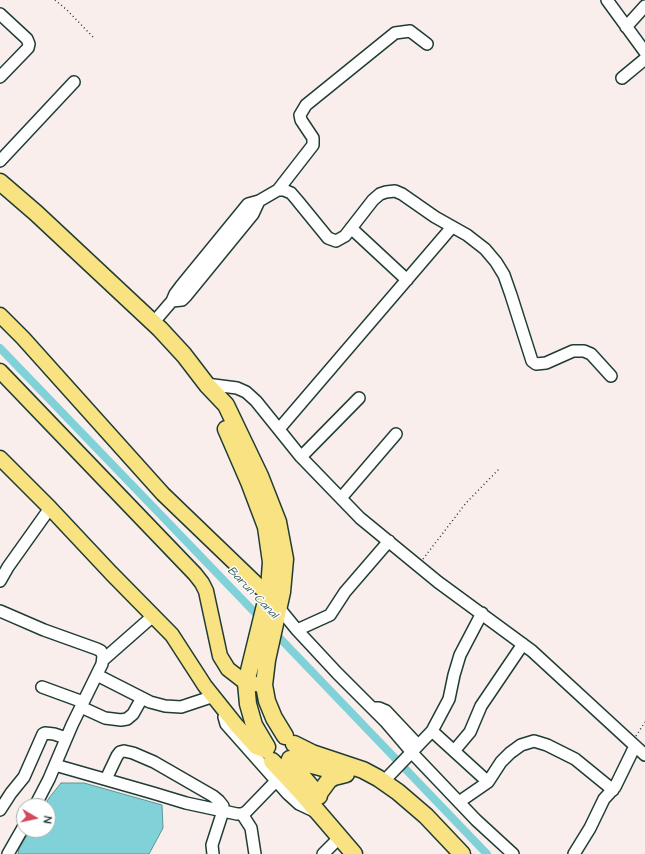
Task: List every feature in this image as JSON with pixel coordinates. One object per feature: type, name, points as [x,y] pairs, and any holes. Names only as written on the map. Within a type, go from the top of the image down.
[{"type":"highway","points":[[0,182],[153,323],[184,355],[207,384],[249,482],[266,528],[271,562],[272,606],[270,643],[266,660],[264,684],[267,702],[290,750],[318,795],[366,854]]},
{"type":"highway","points":[[272,606],[258,632],[246,683],[248,704],[254,725],[268,753],[354,854]]},
{"type":"highway","points":[[290,750],[280,764],[268,753],[268,743],[277,736],[290,750],[354,777],[377,789],[395,803],[448,854]]},
{"type":"highway","points":[[290,750],[312,753],[363,770],[383,782],[398,792],[426,816],[462,854]]},
{"type":"highway","points":[[318,795],[329,780],[346,774]]},
{"type":"main road","points":[[0,315],[23,338],[163,494],[272,606]]},
{"type":"main road","points":[[0,371],[195,574],[206,591],[220,656],[228,669],[246,683],[264,684]]},
{"type":"main road","points":[[0,458],[172,635],[205,686],[249,741],[256,747],[268,753]]},
{"type":"street","points":[[607,0],[645,52]]},
{"type":"street","points":[[626,27],[645,6]]},
{"type":"street","points":[[0,14],[27,40],[29,44],[28,48],[0,77]]},
{"type":"street","points":[[153,323],[172,302],[175,294],[181,286],[248,204],[259,201],[278,190],[313,145],[313,138],[301,120],[300,115],[306,105],[395,33],[410,31],[427,44]]},
{"type":"street","points":[[622,78],[645,59]]},
{"type":"street","points":[[0,161],[74,82]]},
{"type":"street","points":[[278,190],[284,190],[291,194],[328,238],[336,241],[340,240],[373,200],[380,194],[395,191],[402,194],[435,217],[467,235],[485,249],[500,268],[511,294],[532,361],[536,364],[541,364],[573,351],[584,351],[590,354],[611,376]]},
{"type":"street","points":[[279,429],[452,227]]},
{"type":"street","points":[[351,228],[407,280]]},
{"type":"street","points":[[207,384],[237,388],[246,392],[256,401],[301,457],[360,518],[438,582],[523,644],[645,755]]},
{"type":"street","points":[[301,457],[359,398]]},
{"type":"street","points":[[340,498],[396,434]]},
{"type":"street","points":[[0,582],[8,567],[50,508]]},
{"type":"street","points":[[297,630],[330,615],[345,592],[388,541]]},
{"type":"street","points":[[272,606],[372,708],[415,748],[459,802],[513,854]]},
{"type":"street","points":[[0,611],[44,630],[97,649],[101,651],[103,660]]},
{"type":"street","points":[[383,782],[432,731],[449,699],[460,655],[482,613]]},
{"type":"street","points":[[39,798],[103,660],[153,616]]},
{"type":"street","points":[[454,751],[470,732],[482,706],[523,644]]},
{"type":"street","points":[[97,675],[156,704],[182,707],[214,696]]},
{"type":"street","points":[[42,687],[82,705],[105,718],[121,720],[127,719],[134,714],[142,698]]},
{"type":"street","points":[[226,711],[224,717],[226,724],[276,781],[299,804],[320,814]]},
{"type":"street","points":[[432,731],[488,782]]},
{"type":"street","points":[[0,810],[24,777],[43,734],[54,734],[66,738]]},
{"type":"street","points":[[459,802],[488,782],[504,758],[521,745],[534,741],[547,745],[575,759],[613,790]]},
{"type":"street","points":[[574,854],[590,828],[604,799],[613,790],[634,745]]},
{"type":"street","points":[[106,779],[113,762],[120,752],[124,751],[133,753],[154,762],[220,801],[224,811],[212,845],[213,854]]},
{"type":"street","points":[[55,765],[186,803],[242,814],[253,806],[276,781]]},
{"type":"street","points":[[242,814],[251,828],[255,854]]},
{"type":"street","points":[[323,854],[340,837]]},
{"type":"street","points":[[8,854],[17,838]]},
{"type":"path","points":[[55,0],[67,10],[93,37]]},
{"type":"path","points":[[419,566],[466,503],[499,469]]},
{"type":"path","points":[[634,745],[645,722]]},
{"type":"water","points":[[61,783],[84,783],[162,805],[163,828],[149,854],[18,854],[25,838],[56,838],[56,798],[49,798]]},
{"type":"waterway","name":"Barun Canal","points":[[0,348],[262,620]]},
{"type":"waterway","name":"Barun Canal","points":[[273,631],[487,854]]}]
